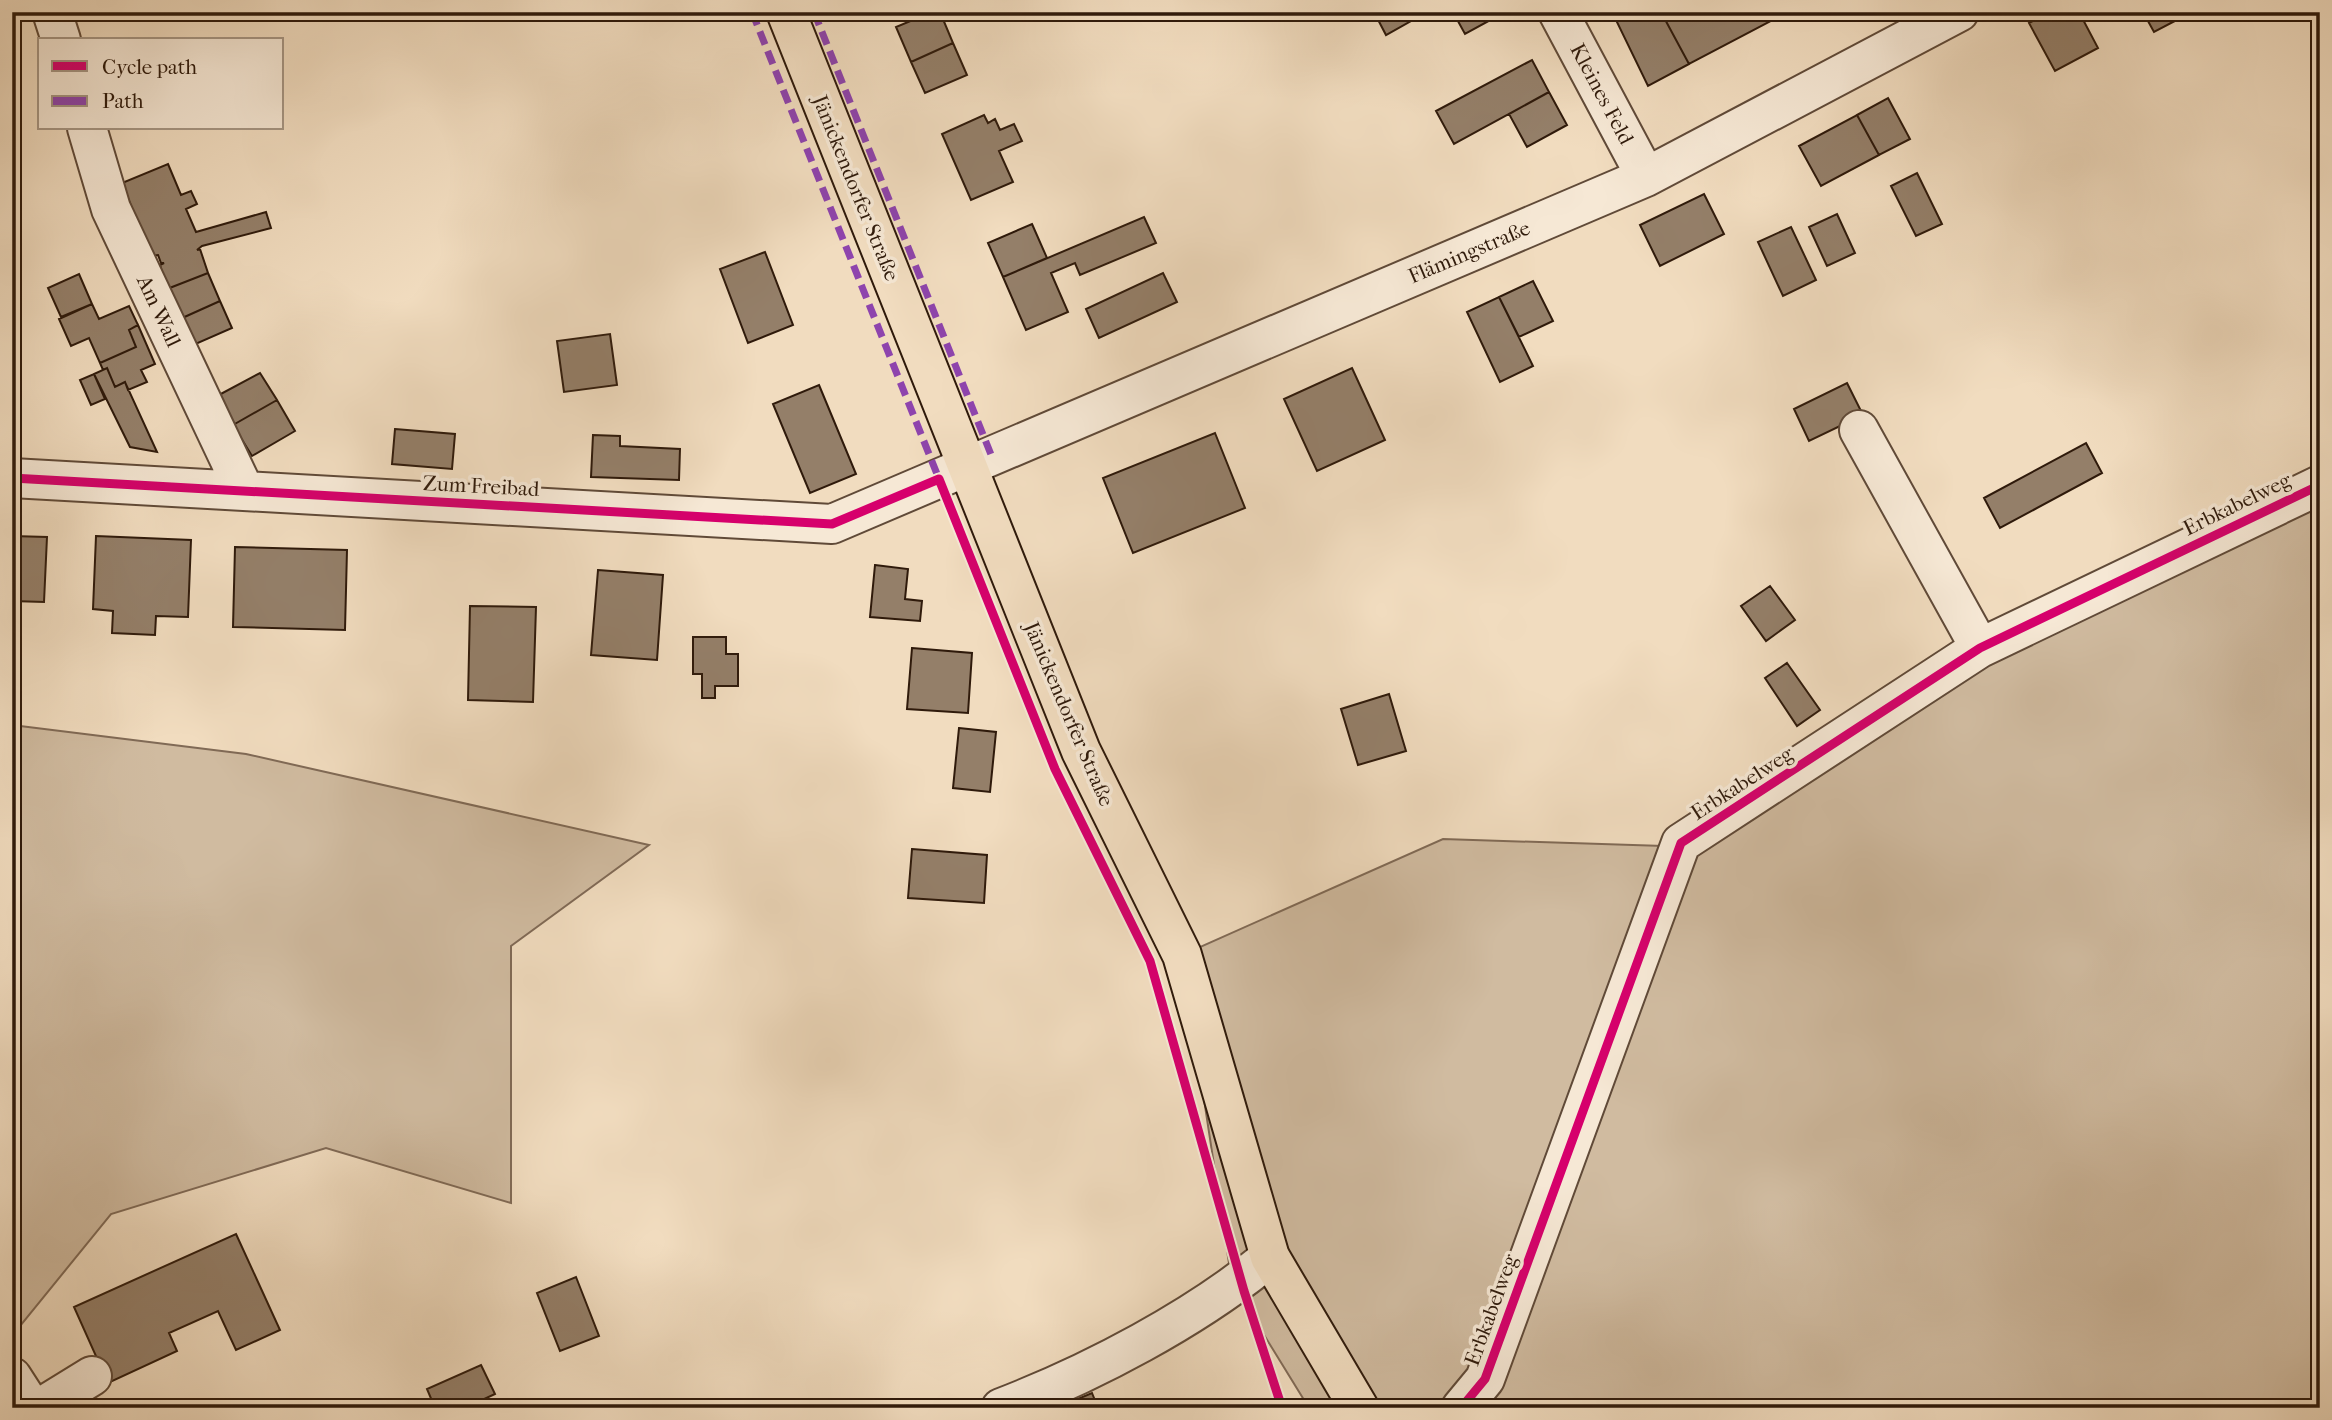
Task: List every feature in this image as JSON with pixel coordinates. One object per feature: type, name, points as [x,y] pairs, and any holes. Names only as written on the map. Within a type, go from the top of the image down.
[{"type":"main road","name":"Jänickendorfer Straße","points":[[786,12],[1081,751],[1182,955],[1270,1257],[1359,1408]]},
{"type":"street","points":[[52,12],[60,38]]},
{"type":"street","name":"Kleines Feld","points":[[1558,12],[1646,177]]},
{"type":"street","name":"Flämingstraße","points":[[967,467],[1646,177],[1959,12]]},
{"type":"street","name":"Am Wall","points":[[88,130],[111,209],[244,490]]},
{"type":"street","points":[[1858,430],[1980,648]]},
{"type":"street","name":"Zum Freibad","points":[[12,478],[832,524],[967,467]]},
{"type":"street","name":"Erbkabelweg","points":[[1461,1408],[1485,1379],[1681,843],[1980,648],[2320,485]]},
{"type":"street","points":[[1001,1408],[1101,1364],[1243,1280],[1270,1257]]},
{"type":"street","points":[[40,1408],[92,1376]]},
{"type":"street","points":[[12,1377],[32,1408]]},
{"type":"shaded area","points":[[2320,477],[2320,1408],[1309,1408],[1232,1283],[1182,955],[1443,839],[1695,847],[1792,771]]},
{"type":"shaded area","points":[[12,725],[246,754],[649,845],[511,946],[511,1203],[326,1148],[111,1214],[12,1336]]},
{"type":"building","points":[[932,12],[940,12],[953,43],[911,62],[896,27]]},
{"type":"building","points":[[1374,12],[1427,12],[1386,35]]},
{"type":"building","points":[[1453,12],[1505,12],[1465,34]]},
{"type":"building","points":[[1626,12],[1661,12],[1689,64],[1648,86],[1615,18]]},
{"type":"building","points":[[1661,12],[1783,12],[1784,14],[1689,64]]},
{"type":"building","points":[[2049,12],[2079,12],[2098,48],[2055,71],[2029,23]]},
{"type":"building","points":[[2143,12],[2192,12],[2154,32]]},
{"type":"building","points":[[953,43],[967,75],[925,93],[911,62]]},
{"type":"building","points":[[1532,60],[1549,92],[1454,144],[1436,111]]},
{"type":"building","points":[[1549,92],[1567,125],[1527,147],[1509,114]]},
{"type":"building","points":[[1888,98],[1910,139],[1879,155],[1857,115]]},
{"type":"building","points":[[984,115],[988,123],[995,119],[1000,130],[1014,124],[1022,141],[999,151],[1013,182],[971,200],[942,134]]},
{"type":"building","points":[[1857,115],[1879,155],[1821,186],[1799,146]]},
{"type":"building","points":[[168,164],[181,195],[191,191],[197,204],[186,209],[196,232],[266,212],[271,228],[202,246],[197,250],[200,249],[208,273],[167,289],[160,265],[164,263],[161,263],[158,255],[151,256],[122,183]]},
{"type":"building","points":[[1917,173],[1942,224],[1916,236],[1891,186]]},
{"type":"building","points":[[1704,194],[1724,234],[1660,266],[1640,225]]},
{"type":"building","points":[[1837,214],[1855,253],[1827,266],[1809,227]]},
{"type":"building","points":[[1144,217],[1156,243],[1080,275],[1075,263],[1051,273],[1068,312],[1026,330],[1003,277]]},
{"type":"building","points":[[1032,224],[1047,258],[1003,277],[988,243]]},
{"type":"building","points":[[1791,227],[1816,280],[1783,296],[1758,242]]},
{"type":"building","points":[[765,252],[793,325],[748,343],[720,269]]},
{"type":"building","points":[[208,273],[220,301],[180,319],[167,289]]},
{"type":"building","points":[[1163,273],[1177,302],[1099,338],[1086,309]]},
{"type":"building","points":[[79,274],[92,304],[61,317],[48,288]]},
{"type":"building","points":[[1533,281],[1553,321],[1519,337],[1499,297]]},
{"type":"building","points":[[1499,297],[1533,366],[1500,382],[1467,312]]},
{"type":"building","points":[[220,301],[232,328],[191,346],[180,319]]},
{"type":"building","points":[[92,304],[99,319],[129,306],[138,325],[129,330],[136,347],[100,363],[89,338],[71,346],[59,319]]},
{"type":"building","points":[[138,325],[155,364],[141,370],[147,382],[128,390],[125,382],[115,387],[107,368],[103,370],[100,363],[136,347],[129,330]]},
{"type":"building","points":[[610,334],[617,385],[564,392],[557,341]]},
{"type":"building","points":[[107,368],[115,387],[125,382],[157,452],[130,447],[94,374]]},
{"type":"building","points":[[1352,368],[1385,440],[1317,471],[1284,399]]},
{"type":"building","points":[[260,373],[277,400],[233,425],[217,396]]},
{"type":"building","points":[[94,374],[105,399],[91,405],[80,380]]},
{"type":"building","points":[[1847,383],[1863,415],[1809,441],[1794,409]]},
{"type":"building","points":[[819,385],[856,474],[810,493],[773,404]]},
{"type":"building","points":[[277,400],[295,431],[252,456],[233,425]]},
{"type":"building","points":[[395,429],[455,434],[452,469],[392,464]]},
{"type":"building","points":[[1215,433],[1245,508],[1133,553],[1103,478]]},
{"type":"building","points":[[593,435],[620,436],[620,446],[680,449],[679,480],[591,477]]},
{"type":"building","points":[[2086,443],[2102,473],[2000,528],[1984,498]]},
{"type":"building","points":[[12,536],[47,537],[44,602],[12,601]]},
{"type":"building","points":[[96,536],[191,540],[188,617],[156,616],[155,635],[112,633],[113,611],[93,609]]},
{"type":"building","points":[[235,547],[347,550],[345,630],[233,627]]},
{"type":"building","points":[[875,565],[908,569],[905,599],[922,601],[920,621],[870,617]]},
{"type":"building","points":[[598,570],[663,575],[657,660],[591,655]]},
{"type":"building","points":[[1770,586],[1795,620],[1766,641],[1741,606]]},
{"type":"building","points":[[470,606],[536,607],[533,702],[468,700]]},
{"type":"building","points":[[693,637],[726,637],[726,654],[738,654],[738,686],[715,686],[715,698],[702,698],[702,674],[693,674]]},
{"type":"building","points":[[912,648],[972,653],[968,713],[907,709]]},
{"type":"building","points":[[1787,663],[1820,710],[1797,726],[1765,678]]},
{"type":"building","points":[[1389,694],[1406,751],[1358,765],[1341,709]]},
{"type":"building","points":[[959,728],[996,732],[990,792],[953,788]]},
{"type":"building","points":[[912,849],[987,855],[984,903],[908,898]]},
{"type":"building","points":[[236,1234],[280,1330],[236,1350],[218,1311],[169,1333],[177,1351],[108,1383],[74,1307]]},
{"type":"building","points":[[576,1277],[599,1336],[560,1351],[537,1293]]},
{"type":"building","points":[[481,1365],[495,1394],[465,1408],[435,1408],[427,1389]]},
{"type":"building","points":[[1092,1393],[1098,1408],[1056,1408]]},
{"type":"marked path","points":[[752,12],[941,484]]},
{"type":"marked path","points":[[814,12],[992,457]]},
{"type":"cycle path","points":[[12,478],[832,524],[939,479],[1055,769],[1150,961],[1244,1291],[1282,1408]]},
{"type":"cycle path","points":[[1461,1408],[1485,1379],[1681,843],[1980,648],[2320,485]]}]
